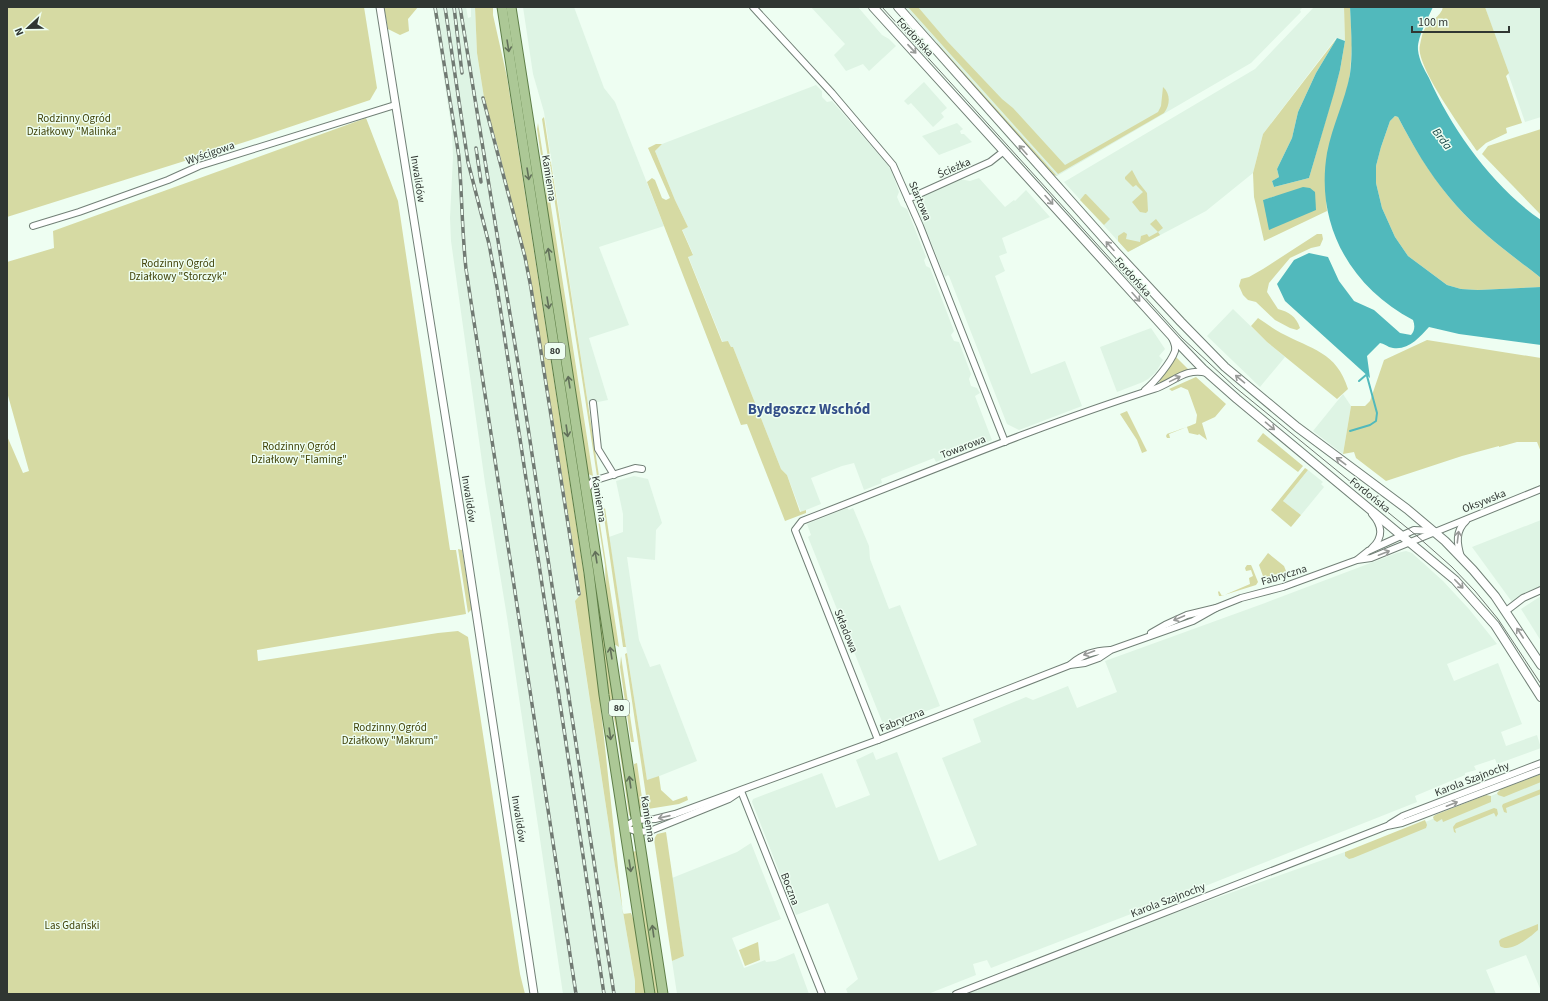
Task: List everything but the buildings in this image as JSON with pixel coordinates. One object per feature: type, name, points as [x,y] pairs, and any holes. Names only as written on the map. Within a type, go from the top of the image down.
[{"type":"main road","name":"Kamienna","points":[[502,7],[589,573],[604,695],[650,994]]},
{"type":"main road","name":"Kamienna","points":[[511,7],[663,994]]},
{"type":"main road","name":"Fordońska","points":[[873,7],[1171,335],[1209,374],[1414,545]]},
{"type":"main road","name":"Fordońska","points":[[898,7],[1116,252],[1225,367],[1297,427],[1435,532]]},
{"type":"main road","points":[[1435,532],[1484,582],[1506,611],[1541,665]]},
{"type":"main road","points":[[1414,545],[1455,580],[1483,610],[1512,650],[1541,696]]},
{"type":"street","name":"Inwalidów","points":[[380,7],[466,546],[534,994]]},
{"type":"street","name":"Startowa","points":[[753,7],[832,93],[893,164],[908,198],[1005,442]]},
{"type":"street","name":"Wyścigowa","points":[[33,226],[72,215],[161,183],[199,166],[395,105]]},
{"type":"street","name":"Ścieżka","points":[[908,198],[990,162],[1004,151]]},
{"type":"street","name":"Towarowa","points":[[1142,392],[1160,376],[1174,353],[1175,345],[1171,335]]},
{"type":"street","name":"Towarowa","points":[[795,530],[802,521],[1005,442],[1155,388],[1193,371],[1209,374]]},
{"type":"street","points":[[593,403],[598,449],[614,475]]},
{"type":"street","points":[[586,490],[593,481],[635,468],[642,469]]},
{"type":"street","points":[[584,475],[593,481]]},
{"type":"street","name":"Oksywska","points":[[1414,545],[1435,532],[1541,489]]},
{"type":"street","points":[[1356,497],[1376,519],[1380,526],[1379,539],[1368,551]]},
{"type":"street","points":[[1462,558],[1458,545],[1458,536],[1461,526],[1468,518]]},
{"type":"street","name":"Składowa","points":[[795,530],[878,740]]},
{"type":"street","name":"Fabryczna","points":[[1357,560],[1368,551],[1402,535],[1416,530],[1435,532]]},
{"type":"street","name":"Fabryczna","points":[[624,827],[636,820],[655,819],[674,814],[727,794],[741,791],[878,740],[1070,665],[1092,661],[1111,650],[1146,636],[1192,621],[1216,608],[1241,598],[1283,587],[1357,560],[1371,558],[1414,545]]},
{"type":"street","points":[[1506,611],[1523,598],[1541,590]]},
{"type":"street","name":"Karola Szajnochy","points":[[956,994],[1388,825],[1403,816],[1541,763]]},
{"type":"street","name":"Karola Szajnochy","points":[[1388,825],[1402,823],[1541,770]]},
{"type":"street","name":"Fabryczna","points":[[638,832],[650,831],[729,799],[741,791]]},
{"type":"street","name":"Boczna","points":[[741,791],[822,994]]},
{"type":"street","points":[[624,827],[638,832]]},
{"type":"shaded area","points":[[433,7],[466,7],[468,18],[471,17],[471,7],[475,7],[477,53],[485,104],[498,147],[531,283],[581,595],[575,602],[615,866],[635,981],[635,994],[563,994],[507,617],[485,483],[451,241],[450,218],[453,157],[452,131]]},
{"type":"shaded area","points":[[523,7],[574,7],[604,88],[615,102],[664,226],[599,247],[629,325],[589,338],[608,400],[588,404],[544,112],[533,74]]},
{"type":"shaded area","points":[[811,7],[858,7],[882,35],[896,46],[869,71],[863,64],[846,71],[834,55],[845,44]]},
{"type":"shaded area","points":[[905,7],[1303,7],[1300,10],[1301,12],[1251,63],[1057,176]]},
{"type":"shaded area","points":[[1314,7],[1344,7],[1345,41],[1336,38],[1263,134],[1253,173],[1206,211],[1128,252],[1064,182],[1255,69]]},
{"type":"shaded area","points":[[1485,7],[1541,7],[1541,117],[1525,122]]},
{"type":"shaded area","points":[[924,82],[947,108],[941,113],[944,117],[933,127],[911,103],[908,105],[904,101]]},
{"type":"shaded area","points":[[816,85],[822,91],[822,97],[827,102],[832,101],[887,164],[892,172],[899,192],[897,197],[901,206],[907,209],[926,257],[924,260],[926,266],[930,268],[954,331],[951,335],[954,341],[959,342],[971,374],[969,379],[971,386],[977,388],[980,393],[975,396],[992,440],[936,462],[934,458],[881,479],[882,483],[864,490],[854,463],[842,466],[811,478],[821,504],[801,512],[787,475],[781,469],[733,347],[731,347],[728,341],[723,343],[688,256],[693,254],[682,229],[688,227],[655,151],[662,144]]},
{"type":"shaded area","points":[[957,123],[963,129],[960,131],[961,134],[964,134],[972,142],[939,155],[922,136]]},
{"type":"shaded area","points":[[979,178],[1005,207],[1014,200],[1015,201],[1026,190],[1050,217],[1002,238],[1007,253],[999,256],[1005,271],[995,276],[1031,374],[1065,361],[1082,406],[1019,430],[1007,424],[949,276],[948,275],[945,277],[915,202],[918,197],[960,179],[970,181]]},
{"type":"shaded area","points":[[1233,309],[1285,357],[1260,387],[1207,336]]},
{"type":"shaded area","points":[[1151,328],[1165,349],[1159,356],[1163,360],[1156,372],[1148,379],[1117,392],[1100,347]]},
{"type":"shaded area","points":[[1343,394],[1351,406],[1343,454],[1313,431]]},
{"type":"shaded area","points":[[1308,470],[1323,482],[1321,484],[1324,487],[1301,515],[1283,501]]},
{"type":"shaded area","points":[[634,476],[648,479],[662,523],[656,530],[655,560],[627,557],[639,640],[650,667],[660,664],[697,761],[647,781],[609,537],[623,532],[623,514],[616,481]]},
{"type":"shaded area","points":[[847,508],[849,510],[853,508],[869,546],[870,559],[889,609],[900,605],[940,706],[886,726],[883,724],[808,537],[811,535],[807,524]]},
{"type":"shaded area","points":[[1541,520],[1541,586],[1512,602],[1472,547]]},
{"type":"shaded area","points":[[1406,551],[1412,553],[1443,581],[1469,609],[1497,644],[1447,664],[1454,681],[1498,663],[1522,724],[1501,732],[1506,746],[1537,735],[1541,748],[1497,764],[1495,759],[1474,766],[1476,770],[1465,773],[1465,775],[1415,796],[1417,802],[1175,898],[1155,905],[1151,903],[1146,905],[1144,909],[991,968],[987,960],[973,964],[976,975],[928,994],[848,994],[846,989],[858,979],[828,903],[796,915],[752,802],[753,799],[822,773],[836,808],[870,795],[856,760],[873,752],[876,760],[897,752],[939,861],[977,845],[942,758],[981,742],[973,719],[1026,697],[1033,700],[1068,686],[1077,708],[1117,692],[1105,661],[1397,553]]},
{"type":"shaded area","points":[[1541,596],[1541,641],[1521,609]]},
{"type":"shaded area","points":[[1541,776],[1541,991],[1526,955],[1486,970],[1496,994],[967,994],[1041,964],[1051,957],[1345,852],[1347,853]]},
{"type":"shaded area","points":[[751,843],[781,919],[732,938],[744,968],[765,960],[766,962],[775,961],[794,953],[809,994],[677,994],[672,961],[684,956],[672,878],[737,852]]},
{"type":"green space","name":"Rodzinny Ogród Działkowy \"Malinka\"","points":[[7,7],[364,7],[377,88],[370,100],[248,141],[7,217]]},
{"type":"green space","points":[[384,7],[418,7],[408,19],[409,31],[400,35],[388,29]]},
{"type":"green space","points":[[475,7],[493,7],[493,15],[507,77],[592,627],[622,909],[575,601],[581,594],[531,283],[498,147],[485,104],[477,53]]},
{"type":"green space","points":[[505,7],[507,7],[633,819],[629,815],[617,733],[609,696]]},
{"type":"green space","points":[[908,7],[918,7],[947,41],[1002,99],[1013,108],[1065,165],[1158,112],[1161,106],[1163,87],[1166,90],[1169,100],[1168,107],[1164,113],[1058,174]]},
{"type":"green space","points":[[1344,7],[1350,7],[1352,45],[1350,74],[1326,198],[1327,211],[1264,241],[1254,197],[1253,173],[1263,134],[1337,38],[1316,73],[1298,112],[1292,138],[1277,169],[1279,177],[1272,181],[1274,187],[1309,178],[1340,70],[1345,41]],"holes":[[[1276,196],[1316,210],[1263,200]]]},
{"type":"green space","points":[[1443,7],[1485,7],[1509,73],[1506,76],[1522,123],[1506,128],[1507,133],[1486,143],[1477,151],[1452,115],[1432,82],[1420,54],[1420,45],[1424,30],[1440,14]]},
{"type":"green space","points":[[937,43],[1057,176],[1051,174],[937,46]]},
{"type":"green space","points":[[1395,116],[1398,117],[1409,138],[1435,178],[1459,209],[1481,230],[1541,278],[1541,287],[1478,290],[1461,289],[1447,285],[1408,256],[1395,237],[1382,208],[1376,183],[1376,166],[1381,147],[1390,121]]},
{"type":"green space","points":[[544,117],[599,476],[597,476],[542,119]]},
{"type":"green space","points":[[366,118],[398,201],[450,550],[456,550],[466,614],[257,650],[258,661],[438,633],[458,631],[468,637],[520,974],[525,994],[7,994],[7,436],[23,473],[29,471],[7,392],[7,262],[54,248],[53,231]]},
{"type":"green space","points":[[538,123],[593,476],[588,474],[547,215],[545,182],[537,129]]},
{"type":"green space","points":[[1541,129],[1541,215],[1482,154],[1488,146]]},
{"type":"green space","points":[[656,144],[662,144],[655,151],[688,227],[682,230],[693,255],[688,257],[722,342],[728,341],[731,347],[733,347],[781,469],[787,475],[800,512],[806,510],[806,513],[785,521],[747,424],[741,425],[647,182],[652,178],[655,180],[662,198],[666,200],[670,198],[648,148]]},
{"type":"green space","points":[[1132,170],[1139,183],[1147,193],[1148,211],[1146,213],[1140,212],[1132,202],[1143,192],[1136,185],[1133,187],[1125,179],[1125,177]]},
{"type":"green space","points":[[1085,194],[1110,219],[1104,225],[1080,200]]},
{"type":"green space","points":[[1156,219],[1163,228],[1158,232],[1150,224]]},
{"type":"green space","points":[[1124,232],[1127,234],[1126,239],[1140,242],[1141,236],[1147,234],[1149,237],[1158,232],[1160,235],[1128,252],[1118,241],[1118,236]]},
{"type":"green space","points":[[1317,234],[1322,234],[1323,239],[1320,246],[1311,248],[1290,258],[1269,283],[1267,292],[1278,309],[1289,313],[1294,318],[1300,328],[1297,330],[1275,320],[1256,302],[1248,300],[1243,295],[1239,286],[1241,279],[1249,277],[1263,269]]},
{"type":"green space","points":[[1258,318],[1278,331],[1322,353],[1330,359],[1343,377],[1348,389],[1337,399],[1267,342],[1251,326]]},
{"type":"green space","points":[[1427,340],[1541,358],[1541,452],[1537,442],[1517,442],[1462,456],[1386,481],[1356,458],[1354,452],[1343,454],[1351,406],[1365,406],[1370,401],[1384,360]]},
{"type":"green space","points":[[1176,357],[1189,370],[1161,383],[1159,382]]},
{"type":"green space","points":[[1196,377],[1226,404],[1215,417],[1202,423],[1207,440],[1199,434],[1189,433],[1187,427],[1196,423],[1197,415],[1188,390],[1181,387],[1172,391],[1169,389]]},
{"type":"green space","points":[[1127,411],[1147,451],[1142,453],[1137,440],[1120,414]]},
{"type":"green space","points":[[1187,427],[1169,434],[1170,438],[1167,438],[1167,434]]},
{"type":"green space","points":[[1263,433],[1303,466],[1298,472],[1257,441]]},
{"type":"green space","points":[[1305,468],[1308,470],[1283,501],[1301,515],[1291,527],[1271,510]]},
{"type":"green space","points":[[594,485],[619,647],[614,644],[612,639],[606,596],[605,565],[593,490]]},
{"type":"green space","points":[[605,508],[626,647],[623,647],[603,510]]},
{"type":"green space","points":[[458,549],[462,550],[471,605],[471,610],[468,613]]},
{"type":"green space","points":[[1268,553],[1284,566],[1288,576],[1270,581],[1266,578],[1264,579],[1259,565]]},
{"type":"green space","points":[[1247,565],[1251,565],[1258,582],[1256,585],[1225,595],[1250,584],[1249,578],[1253,576],[1251,570],[1246,571],[1245,568]]},
{"type":"green space","points":[[627,653],[647,780],[659,776],[661,790],[673,801],[687,796],[688,800],[679,804],[648,809],[625,654]]},
{"type":"green space","points":[[621,656],[634,742],[631,742],[620,667]]},
{"type":"green space","points":[[637,763],[644,812],[640,808],[635,790],[634,764]]},
{"type":"green space","points":[[1541,774],[1541,782],[1504,797],[1498,795],[1497,793],[1501,789]]},
{"type":"green space","points":[[1541,789],[1541,794],[1506,808],[1507,813],[1504,812],[1502,806],[1503,804]]},
{"type":"green space","points":[[1486,795],[1491,796],[1491,802],[1443,822],[1442,819],[1437,822],[1434,820],[1433,817],[1435,815]]},
{"type":"green space","points":[[1494,808],[1497,809],[1498,814],[1496,817],[1494,813],[1455,829],[1456,833],[1454,832],[1453,827],[1456,823]]},
{"type":"green space","points":[[1425,820],[1427,825],[1426,828],[1353,858],[1349,859],[1345,856],[1345,852]]},
{"type":"green space","points":[[666,832],[684,956],[672,961],[654,839],[657,834]]},
{"type":"green space","points":[[637,851],[659,994],[653,994],[631,852]]},
{"type":"green space","points":[[631,913],[636,926],[646,994],[635,994],[635,981],[623,914]]},
{"type":"green space","points":[[1538,924],[1538,930],[1520,944],[1509,948],[1500,946],[1499,941],[1501,939]]},
{"type":"green space","points":[[758,942],[760,960],[745,966],[739,950]]},
{"type":"water","name":"Brda","points":[[1350,7],[1433,7],[1419,40],[1418,50],[1421,61],[1438,98],[1462,137],[1476,156],[1507,192],[1541,220],[1541,278],[1493,240],[1459,209],[1428,169],[1415,149],[1398,117],[1395,116],[1390,121],[1381,147],[1376,166],[1376,183],[1382,208],[1395,237],[1408,256],[1447,285],[1461,289],[1478,290],[1541,287],[1541,345],[1459,334],[1429,327],[1412,343],[1401,348],[1389,347],[1380,343],[1367,356],[1370,378],[1285,301],[1277,284],[1294,260],[1309,253],[1328,257],[1339,281],[1354,301],[1374,310],[1400,333],[1411,335],[1414,330],[1413,320],[1391,306],[1371,290],[1355,271],[1342,251],[1332,228],[1327,204],[1325,179],[1327,153],[1345,94],[1351,66],[1352,49]]},
{"type":"water","points":[[1337,38],[1345,41],[1340,70],[1309,178],[1274,187],[1272,181],[1279,177],[1277,169],[1292,138],[1298,112],[1316,73]]},
{"type":"water","points":[[1303,187],[1310,188],[1315,192],[1316,210],[1269,230],[1263,200]]},
{"type":"waterway","points":[[1359,381],[1366,375]]},
{"type":"waterway","points":[[1350,431],[1370,425],[1376,421],[1377,413],[1367,376]]},
{"type":"tram line","points":[[882,7],[1182,338],[1236,388],[1417,536],[1452,567],[1475,591],[1498,619],[1541,684]]},
{"type":"railway","points":[[435,7],[459,157],[466,269],[576,994]]},
{"type":"railway","points":[[445,7],[468,162],[489,244],[497,287],[604,994]]},
{"type":"railway","points":[[454,7],[462,73]]},
{"type":"railway","points":[[460,7],[522,388],[614,994]]},
{"type":"railway","points":[[483,98],[525,257],[579,594]]},
{"type":"railway","points":[[476,148],[481,182]]},
{"type":"district","name":"Bydgoszcz Wschód","points":[[809,409]]},
{"type":"park label","name":"Rodzinny Ogród Działkowy \"Storczyk\"","points":[[178,269]]},
{"type":"park label","name":"Rodzinny Ogród Działkowy \"Flaming\"","points":[[299,452]]},
{"type":"park label","name":"Rodzinny Ogród Działkowy \"Makrum\"","points":[[390,733]]},
{"type":"park label","name":"Las Gdański","points":[[72,925]]}]
